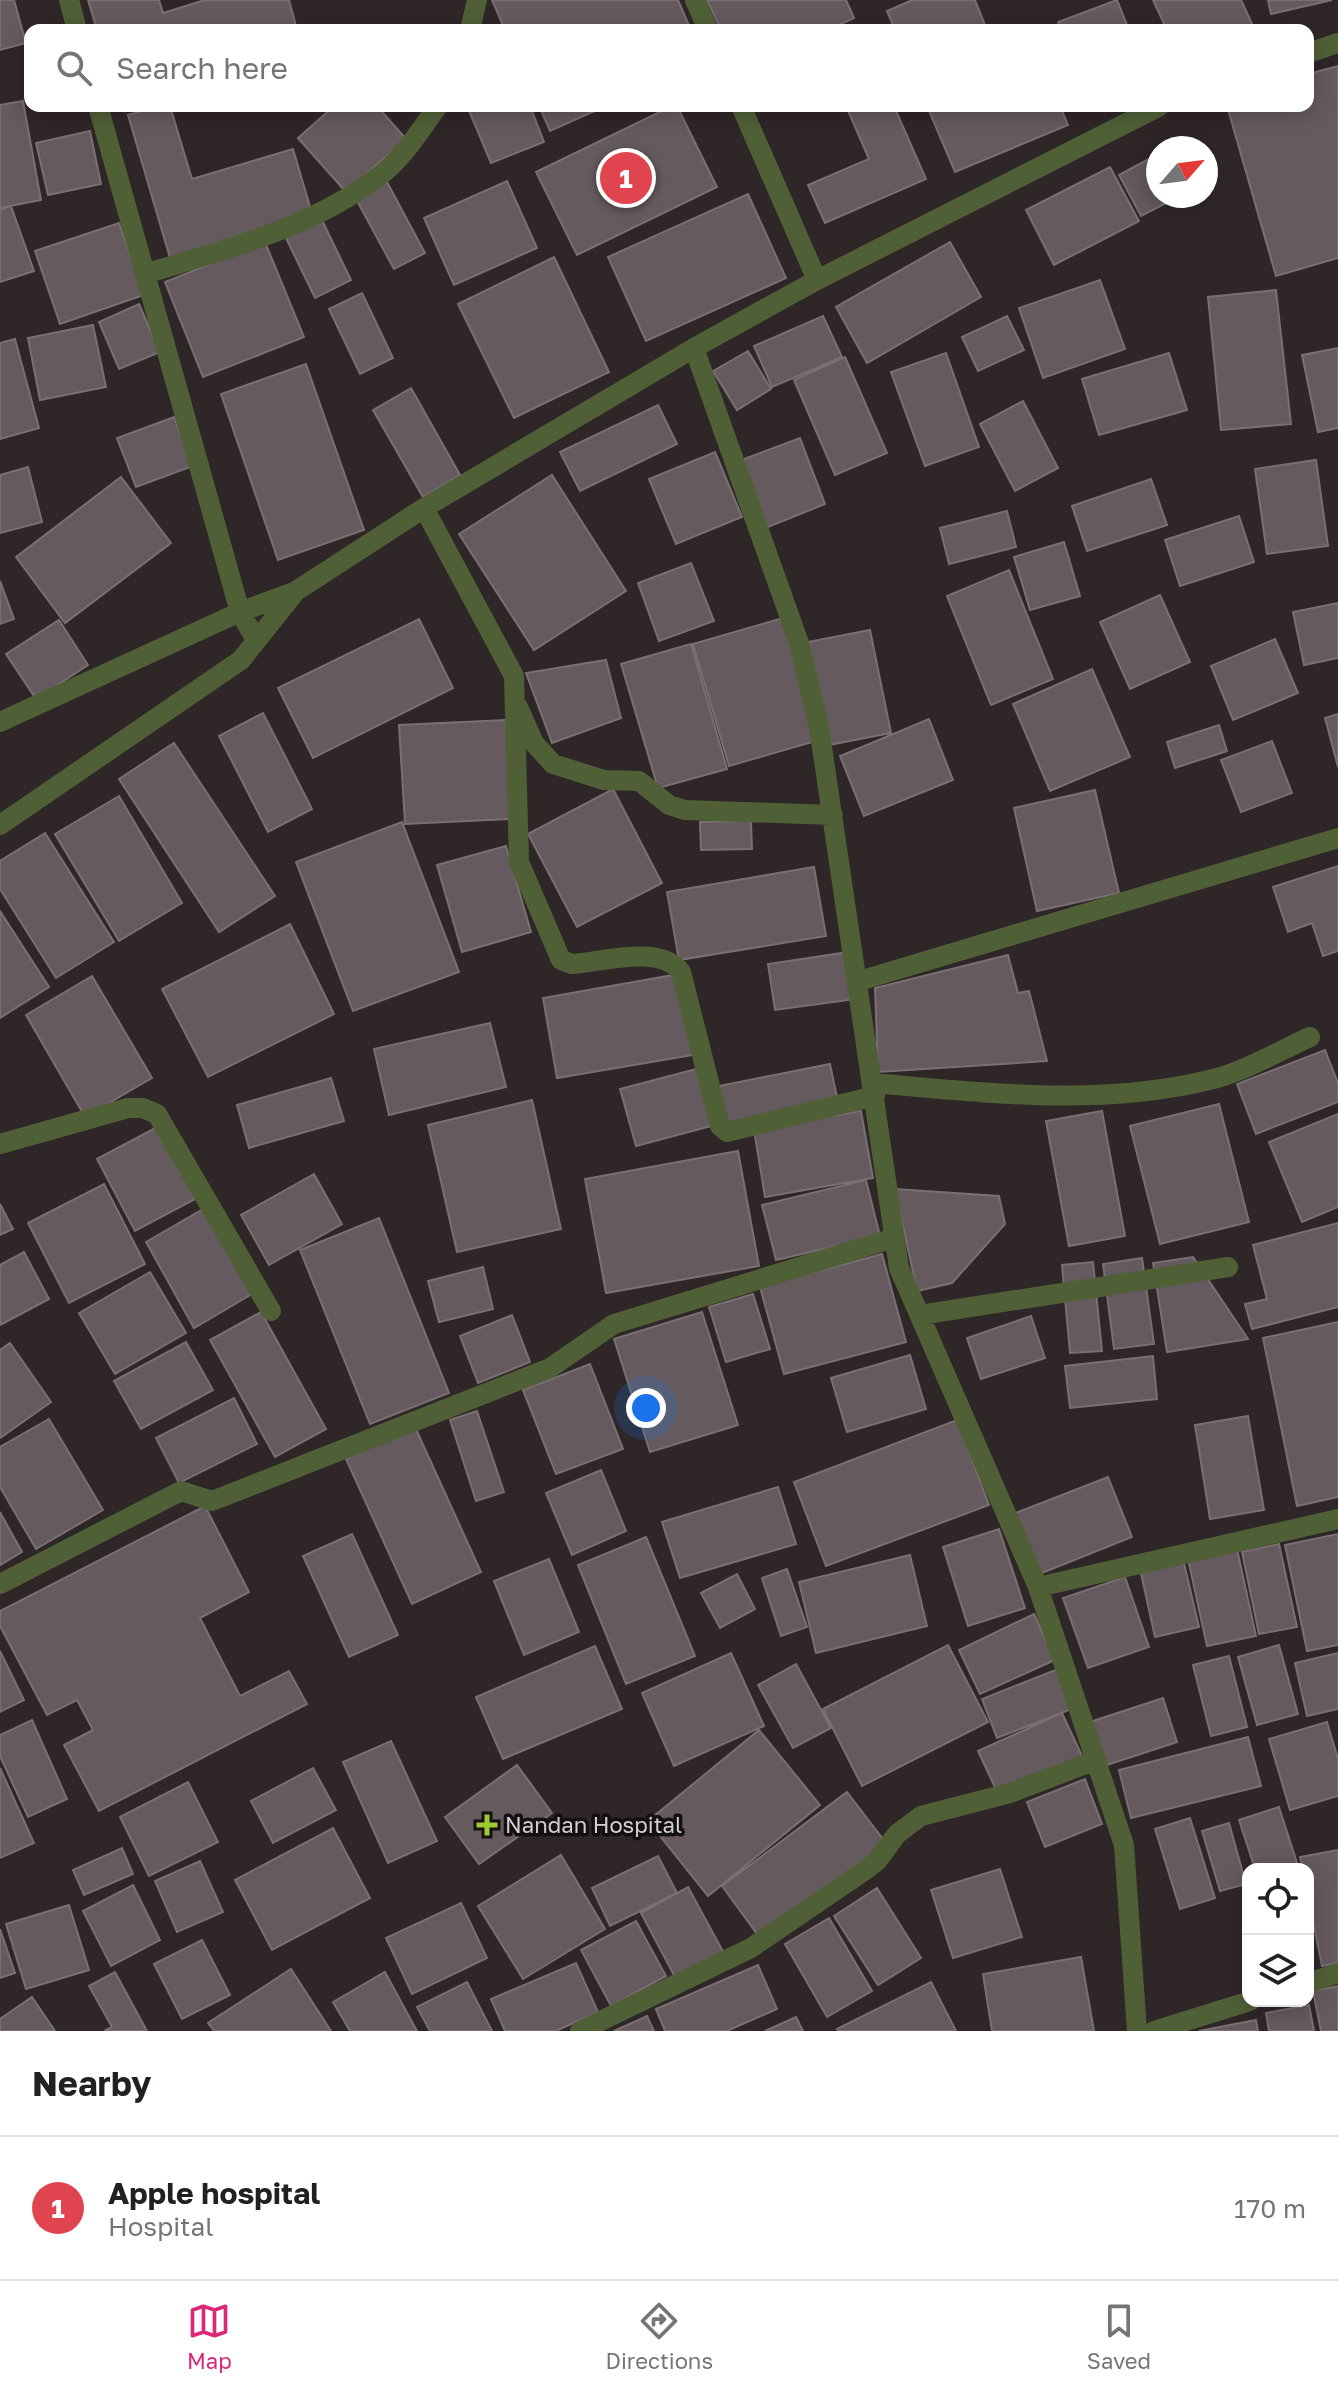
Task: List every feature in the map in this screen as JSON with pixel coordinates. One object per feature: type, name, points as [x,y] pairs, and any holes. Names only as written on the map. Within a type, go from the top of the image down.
[{"type":"street","points":[[69,0],[75,24]]},
{"type":"street","points":[[471,24],[477,0]]},
{"type":"street","points":[[695,0],[705,24]]},
{"type":"street","points":[[1314,51],[1338,43]]},
{"type":"street","points":[[100,112],[240,612],[256,640]]},
{"type":"street","points":[[145,274],[269,235],[321,213],[380,176],[410,144],[434,112]]},
{"type":"street","points":[[744,112],[817,280]]},
{"type":"street","points":[[0,722],[240,612],[296,591],[424,508],[694,348],[817,280],[1148,112]]},
{"type":"street","points":[[694,348],[799,643],[819,727],[859,981],[899,1268],[1038,1587],[1124,1845],[1137,2031]]},
{"type":"street","points":[[424,508],[514,676],[519,862],[561,960],[572,964],[659,956],[675,963],[681,972],[720,1126],[727,1132],[874,1090],[1019,1095],[1139,1092],[1222,1076],[1310,1037]]},
{"type":"street","points":[[0,825],[241,660],[296,591]]},
{"type":"street","points":[[516,703],[534,743],[553,764],[604,780],[639,781],[669,805],[685,810],[833,815]]},
{"type":"street","points":[[859,981],[1338,838]]},
{"type":"street","points":[[0,1144],[128,1108],[143,1108],[157,1114],[271,1311]]},
{"type":"street","points":[[0,1584],[181,1491],[212,1501],[550,1368],[614,1324],[894,1238]]},
{"type":"street","points":[[920,1315],[1228,1267]]},
{"type":"street","points":[[1038,1587],[1338,1519]]},
{"type":"street","points":[[580,2031],[751,1948],[870,1866],[897,1834],[921,1816],[1010,1793],[1096,1760]]},
{"type":"street","points":[[1314,1981],[1338,1973]]},
{"type":"street","points":[[1154,2031],[1242,2004]]},
{"type":"building","points":[[0,0],[14,0],[24,44],[0,50]]},
{"type":"building","points":[[88,0],[159,0],[163,13],[205,0],[289,0],[295,24],[95,24]]},
{"type":"building","points":[[492,0],[678,0],[688,24],[502,24]]},
{"type":"building","points":[[707,0],[846,0],[854,18],[841,24],[718,24]]},
{"type":"building","points":[[912,0],[975,0],[985,24],[892,24],[887,11]]},
{"type":"building","points":[[1117,0],[1127,24],[1059,24]]},
{"type":"building","points":[[1153,0],[1241,0],[1252,24],[1164,24]]},
{"type":"building","points":[[1268,0],[1332,0],[1271,14]]},
{"type":"building","points":[[1338,66],[1338,258],[1276,276],[1229,112],[1314,112],[1314,72]]},
{"type":"building","points":[[23,101],[41,200],[0,208],[0,105]]},
{"type":"building","points":[[172,112],[192,179],[293,149],[313,217],[170,258],[128,115]]},
{"type":"building","points":[[327,112],[382,112],[406,139],[346,192],[298,138]]},
{"type":"building","points":[[470,112],[532,112],[544,142],[491,163]]},
{"type":"building","points":[[542,112],[593,112],[550,131]]},
{"type":"building","points":[[660,112],[680,112],[717,187],[577,255],[536,172]]},
{"type":"building","points":[[849,112],[897,112],[926,179],[825,223],[808,185],[869,159]]},
{"type":"building","points":[[930,112],[1063,112],[1068,125],[955,172]]},
{"type":"building","points":[[90,131],[101,184],[48,195],[36,143]]},
{"type":"building","points":[[1146,160],[1146,208],[1157,208],[1141,216],[1119,175]]},
{"type":"building","points":[[1110,167],[1139,221],[1054,265],[1026,210]]},
{"type":"building","points":[[507,181],[537,248],[454,285],[424,218]]},
{"type":"building","points":[[387,182],[425,253],[394,269],[356,199]]},
{"type":"building","points":[[748,194],[786,278],[646,341],[608,257]]},
{"type":"building","points":[[11,206],[34,271],[0,282],[0,210]]},
{"type":"building","points":[[321,218],[351,280],[315,298],[285,236]]},
{"type":"building","points":[[119,223],[144,295],[60,324],[35,251]]},
{"type":"building","points":[[265,242],[304,337],[203,377],[165,282]]},
{"type":"building","points":[[950,242],[981,297],[867,363],[836,307]]},
{"type":"building","points":[[554,257],[609,372],[514,418],[458,304]]},
{"type":"building","points":[[1100,280],[1125,349],[1043,378],[1019,308]]},
{"type":"building","points":[[1276,290],[1291,424],[1221,430],[1208,297]]},
{"type":"building","points":[[362,293],[393,358],[360,374],[329,309]]},
{"type":"building","points":[[139,304],[160,352],[119,369],[99,322]]},
{"type":"building","points":[[823,316],[842,357],[772,387],[754,346]]},
{"type":"building","points":[[1007,316],[1024,350],[978,371],[962,337]]},
{"type":"building","points":[[93,325],[106,387],[40,400],[28,338]]},
{"type":"building","points":[[15,339],[39,428],[0,439],[0,343]]},
{"type":"building","points":[[1338,348],[1338,428],[1318,432],[1302,355]]},
{"type":"building","points":[[748,351],[771,389],[737,410],[713,371]]},
{"type":"building","points":[[946,353],[979,447],[925,466],[891,372]]},
{"type":"building","points":[[1169,353],[1187,410],[1099,435],[1082,379]]},
{"type":"building","points":[[845,357],[887,453],[835,475],[794,380]]},
{"type":"building","points":[[306,364],[364,530],[278,560],[221,394]]},
{"type":"building","points":[[411,388],[460,475],[423,497],[373,410]]},
{"type":"building","points":[[1023,401],[1058,468],[1015,491],[980,424]]},
{"type":"building","points":[[658,405],[677,444],[580,491],[560,452]]},
{"type":"building","points":[[174,417],[193,466],[136,487],[117,438]]},
{"type":"building","points":[[800,438],[825,504],[763,529],[736,462]]},
{"type":"building","points":[[715,452],[742,517],[676,544],[649,479]]},
{"type":"building","points":[[1316,460],[1328,546],[1267,554],[1255,469]]},
{"type":"building","points":[[28,467],[42,522],[0,533],[0,475]]},
{"type":"building","points":[[552,475],[626,591],[534,650],[459,534]]},
{"type":"building","points":[[121,477],[171,543],[65,623],[16,557]]},
{"type":"building","points":[[1151,479],[1167,525],[1087,551],[1072,506]]},
{"type":"building","points":[[1007,511],[1016,547],[949,564],[940,528]]},
{"type":"building","points":[[1239,516],[1254,562],[1180,586],[1165,540]]},
{"type":"building","points":[[1064,542],[1080,596],[1030,610],[1014,557]]},
{"type":"building","points":[[691,563],[714,621],[659,641],[638,583]]},
{"type":"building","points":[[1009,570],[1053,679],[991,705],[947,596]]},
{"type":"building","points":[[0,581],[14,619],[0,624]]},
{"type":"building","points":[[1160,595],[1190,662],[1130,689],[1100,622]]},
{"type":"building","points":[[1338,603],[1338,658],[1304,665],[1293,612]]},
{"type":"building","points":[[783,618],[819,740],[729,766],[693,644]]},
{"type":"building","points":[[419,619],[453,688],[313,758],[278,688]]},
{"type":"building","points":[[59,620],[88,665],[36,699],[6,654]]},
{"type":"building","points":[[870,630],[891,733],[829,745],[808,642]]},
{"type":"building","points":[[1275,639],[1298,693],[1233,720],[1211,666]]},
{"type":"building","points":[[691,644],[727,769],[658,788],[621,664]]},
{"type":"building","points":[[606,660],[621,718],[552,743],[526,673]]},
{"type":"building","points":[[1092,669],[1130,757],[1050,791],[1013,704]]},
{"type":"building","points":[[263,713],[312,809],[268,832],[219,736]]},
{"type":"building","points":[[1338,714],[1338,767],[1325,718]]},
{"type":"building","points":[[929,719],[953,780],[864,816],[840,756]]},
{"type":"building","points":[[506,720],[512,819],[405,824],[399,725]]},
{"type":"building","points":[[1219,725],[1227,751],[1175,768],[1167,742]]},
{"type":"building","points":[[1272,741],[1292,793],[1241,812],[1221,760]]},
{"type":"building","points":[[174,743],[275,896],[219,932],[119,779]]},
{"type":"building","points":[[613,789],[662,883],[577,927],[528,834]]},
{"type":"building","points":[[1095,790],[1119,893],[1037,911],[1014,808]]},
{"type":"building","points":[[119,796],[182,903],[119,941],[55,834]]},
{"type":"building","points":[[751,821],[752,849],[701,850],[700,822]]},
{"type":"building","points":[[402,822],[459,972],[353,1011],[296,862]]},
{"type":"building","points":[[45,833],[114,942],[56,978],[0,889],[0,861]]},
{"type":"building","points":[[506,846],[531,932],[462,952],[437,865]]},
{"type":"building","points":[[1338,866],[1338,951],[1323,956],[1312,923],[1288,932],[1273,887]]},
{"type":"building","points":[[814,867],[826,936],[679,960],[667,892]]},
{"type":"building","points":[[0,911],[49,987],[0,1018]]},
{"type":"building","points":[[290,924],[334,1014],[208,1077],[162,989]]},
{"type":"building","points":[[849,952],[856,999],[775,1010],[768,964]]},
{"type":"building","points":[[1008,955],[1018,993],[1029,991],[1047,1061],[878,1072],[875,988]]},
{"type":"building","points":[[679,974],[693,1055],[557,1078],[543,998]]},
{"type":"building","points":[[92,976],[152,1078],[85,1117],[26,1015]]},
{"type":"building","points":[[490,1023],[506,1087],[389,1115],[374,1049]]},
{"type":"building","points":[[1325,1050],[1338,1083],[1338,1102],[1256,1134],[1237,1084]]},
{"type":"building","points":[[830,1064],[838,1102],[727,1125],[719,1086]]},
{"type":"building","points":[[700,1068],[715,1125],[636,1146],[620,1089]]},
{"type":"building","points":[[331,1078],[344,1121],[249,1148],[237,1105]]},
{"type":"building","points":[[532,1100],[561,1229],[457,1252],[428,1125]]},
{"type":"building","points":[[1219,1104],[1249,1222],[1160,1244],[1130,1126]]},
{"type":"building","points":[[861,1111],[873,1178],[765,1197],[754,1130]]},
{"type":"building","points":[[1102,1111],[1125,1236],[1069,1246],[1046,1121]]},
{"type":"building","points":[[1338,1114],[1338,1207],[1302,1222],[1269,1142]]},
{"type":"building","points":[[157,1127],[195,1199],[135,1231],[97,1159]]},
{"type":"building","points":[[738,1151],[759,1266],[606,1293],[585,1179]]},
{"type":"building","points":[[314,1174],[342,1224],[269,1265],[241,1215]]},
{"type":"building","points":[[866,1180],[880,1236],[776,1260],[762,1205]]},
{"type":"building","points":[[104,1184],[145,1264],[69,1303],[28,1223]]},
{"type":"building","points":[[895,1189],[999,1196],[1005,1224],[952,1283],[917,1291]]},
{"type":"building","points":[[0,1204],[13,1229],[0,1235]]},
{"type":"building","points":[[203,1209],[252,1294],[194,1328],[146,1242]]},
{"type":"building","points":[[379,1218],[449,1393],[370,1424],[300,1250]]},
{"type":"building","points":[[1338,1223],[1338,1307],[1252,1329],[1245,1304],[1267,1299],[1253,1245]]},
{"type":"building","points":[[24,1252],[49,1299],[0,1325],[0,1265]]},
{"type":"building","points":[[882,1254],[906,1342],[784,1374],[760,1287]]},
{"type":"building","points":[[1193,1257],[1248,1339],[1167,1352],[1153,1263]]},
{"type":"building","points":[[1142,1258],[1154,1344],[1114,1349],[1103,1264]]},
{"type":"building","points":[[1093,1262],[1102,1351],[1070,1353],[1062,1265]]},
{"type":"building","points":[[483,1267],[493,1309],[439,1322],[428,1281]]},
{"type":"building","points":[[150,1272],[186,1333],[115,1374],[79,1313]]},
{"type":"building","points":[[753,1294],[770,1349],[726,1362],[709,1307]]},
{"type":"building","points":[[261,1312],[326,1429],[275,1457],[210,1340]]},
{"type":"building","points":[[702,1312],[738,1425],[650,1452],[614,1339]]},
{"type":"building","points":[[512,1315],[530,1362],[478,1383],[460,1336]]},
{"type":"building","points":[[1031,1316],[1045,1358],[981,1379],[967,1338]]},
{"type":"building","points":[[1338,1322],[1338,1497],[1297,1506],[1263,1338]]},
{"type":"building","points":[[186,1342],[213,1390],[141,1429],[114,1381]]},
{"type":"building","points":[[10,1343],[51,1402],[0,1438],[0,1350]]},
{"type":"building","points":[[910,1355],[926,1409],[847,1432],[831,1378]]},
{"type":"building","points":[[1153,1356],[1157,1399],[1070,1408],[1065,1366]]},
{"type":"building","points":[[590,1364],[623,1449],[556,1474],[523,1390]]},
{"type":"building","points":[[234,1398],[257,1444],[179,1483],[156,1438]]},
{"type":"building","points":[[477,1411],[504,1492],[476,1501],[450,1420]]},
{"type":"building","points":[[1248,1416],[1264,1510],[1210,1519],[1195,1425]]},
{"type":"building","points":[[49,1419],[103,1510],[36,1549],[0,1487],[0,1447]]},
{"type":"building","points":[[957,1420],[989,1505],[826,1566],[794,1482]]},
{"type":"building","points":[[415,1427],[481,1572],[412,1604],[346,1459]]},
{"type":"building","points":[[601,1470],[626,1531],[572,1555],[546,1493]]},
{"type":"building","points":[[1108,1477],[1132,1537],[1037,1575],[1013,1514]]},
{"type":"building","points":[[778,1487],[796,1544],[680,1578],[662,1522]]},
{"type":"building","points":[[205,1506],[249,1592],[200,1618],[240,1696],[289,1671],[307,1704],[99,1811],[64,1745],[93,1730],[77,1700],[47,1715],[0,1626],[0,1611]]},
{"type":"building","points":[[0,1512],[22,1552],[0,1565]]},
{"type":"building","points":[[999,1529],[1025,1608],[968,1626],[943,1547]]},
{"type":"building","points":[[352,1534],[398,1635],[349,1657],[303,1556]]},
{"type":"building","points":[[1338,1534],[1338,1645],[1307,1651],[1285,1545]]},
{"type":"building","points":[[646,1537],[695,1656],[626,1684],[578,1565]]},
{"type":"building","points":[[1279,1544],[1297,1627],[1259,1634],[1242,1552]]},
{"type":"building","points":[[1237,1549],[1256,1636],[1207,1646],[1188,1559]]},
{"type":"building","points":[[910,1555],[927,1626],[816,1653],[799,1582]]},
{"type":"building","points":[[549,1559],[579,1632],[524,1655],[494,1581]]},
{"type":"building","points":[[1183,1559],[1199,1627],[1155,1637],[1140,1569]]},
{"type":"building","points":[[787,1569],[807,1627],[781,1636],[762,1578]]},
{"type":"building","points":[[737,1574],[755,1609],[720,1628],[701,1593]]},
{"type":"building","points":[[1125,1577],[1149,1647],[1088,1668],[1063,1598]]},
{"type":"building","points":[[1034,1614],[1055,1660],[980,1694],[959,1650]]},
{"type":"building","points":[[948,1645],[988,1722],[862,1786],[823,1709]]},
{"type":"building","points":[[1279,1645],[1298,1714],[1257,1725],[1238,1657]]},
{"type":"building","points":[[595,1646],[622,1709],[503,1759],[476,1697]]},
{"type":"building","points":[[0,1651],[24,1700],[0,1712]]},
{"type":"building","points":[[731,1653],[764,1726],[674,1766],[642,1693]]},
{"type":"building","points":[[1338,1653],[1338,1709],[1307,1716],[1295,1663]]},
{"type":"building","points":[[1229,1656],[1247,1727],[1211,1736],[1193,1665]]},
{"type":"building","points":[[796,1664],[831,1728],[793,1748],[758,1685]]},
{"type":"building","points":[[1058,1669],[1074,1708],[997,1738],[982,1699]]},
{"type":"building","points":[[1163,1698],[1177,1742],[1104,1766],[1090,1722]]},
{"type":"building","points":[[1062,1713],[1083,1758],[999,1796],[978,1751]]},
{"type":"building","points":[[32,1720],[67,1799],[28,1817],[0,1756],[0,1735]]},
{"type":"building","points":[[1327,1722],[1338,1759],[1338,1796],[1290,1810],[1269,1739]]},
{"type":"building","points":[[759,1730],[820,1805],[708,1896],[648,1821]]},
{"type":"building","points":[[1248,1737],[1261,1786],[1131,1818],[1119,1770]]},
{"type":"building","points":[[391,1741],[437,1841],[388,1863],[343,1762]]},
{"type":"building","points":[[517,1765],[552,1813],[479,1864],[445,1817]]},
{"type":"building","points":[[0,1768],[34,1843],[0,1858]]},
{"type":"building","points":[[313,1768],[336,1810],[273,1843],[251,1801]]},
{"type":"building","points":[[1085,1779],[1102,1824],[1045,1847],[1027,1802]]},
{"type":"building","points":[[188,1782],[218,1842],[149,1876],[120,1817]]},
{"type":"building","points":[[847,1792],[886,1843],[760,1938],[722,1886]]},
{"type":"building","points":[[1279,1807],[1297,1863],[1253,1863],[1239,1820]]},
{"type":"building","points":[[1190,1818],[1215,1898],[1180,1909],[1155,1829]]},
{"type":"building","points":[[1229,1823],[1242,1870],[1242,1885],[1220,1891],[1202,1831]]},
{"type":"building","points":[[333,1828],[370,1898],[272,1950],[235,1880]]},
{"type":"building","points":[[122,1848],[133,1874],[84,1895],[73,1870]]},
{"type":"building","points":[[1338,1850],[1338,1963],[1322,1966],[1314,1926],[1314,1863],[1302,1863],[1300,1857]]},
{"type":"building","points":[[561,1855],[605,1929],[523,1979],[478,1906]]},
{"type":"building","points":[[658,1856],[677,1893],[610,1926],[592,1888]]},
{"type":"building","points":[[200,1861],[223,1912],[177,1932],[155,1881]]},
{"type":"building","points":[[1000,1869],[1022,1937],[953,1958],[931,1890]]},
{"type":"building","points":[[133,1885],[160,1940],[111,1966],[83,1911]]},
{"type":"building","points":[[688,1887],[725,1955],[677,1981],[641,1913]]},
{"type":"building","points":[[877,1888],[921,1958],[878,1985],[834,1916]]},
{"type":"building","points":[[461,1903],[487,1958],[412,1994],[386,1938]]},
{"type":"building","points":[[69,1905],[89,1970],[26,1989],[6,1924]]},
{"type":"building","points":[[829,1918],[872,1991],[827,2017],[785,1944]]},
{"type":"building","points":[[636,1921],[666,1976],[611,2006],[581,1950]]},
{"type":"building","points":[[0,1929],[15,1973],[0,1978]]},
{"type":"building","points":[[202,1940],[230,1995],[182,2019],[154,1964]]},
{"type":"building","points":[[1081,1957],[1094,2031],[992,2031],[983,1974]]},
{"type":"building","points":[[576,1963],[598,2012],[556,2031],[505,2031],[491,1999]]},
{"type":"building","points":[[758,1965],[777,2009],[727,2031],[665,2031],[656,2009]]},
{"type":"building","points":[[291,1969],[331,2031],[214,2031],[208,2023]]},
{"type":"building","points":[[115,1972],[147,2031],[104,2031],[112,2027],[89,1986]]},
{"type":"building","points":[[385,1972],[417,2031],[350,2031],[333,2002]]},
{"type":"building","points":[[467,1982],[492,2031],[430,2031],[417,2007]]},
{"type":"building","points":[[931,1982],[956,2031],[838,2031],[837,2029]]},
{"type":"building","points":[[1338,1986],[1338,2031],[1321,2031],[1314,1991]]},
{"type":"building","points":[[32,1997],[55,2031],[0,2031],[0,2019]]},
{"type":"building","points":[[1309,2007],[1314,2031],[1269,2031],[1266,2013]]},
{"type":"building","points":[[647,2016],[654,2031],[614,2031]]},
{"type":"building","points":[[796,2017],[803,2031],[765,2031]]},
{"type":"building","points":[[1256,2020],[1258,2031],[1199,2031]]},
{"type":"place","name":"Apple hospital","points":[[626,178]]},
{"type":"place","name":"Nandan Hospital","points":[[487,1825]]}]
